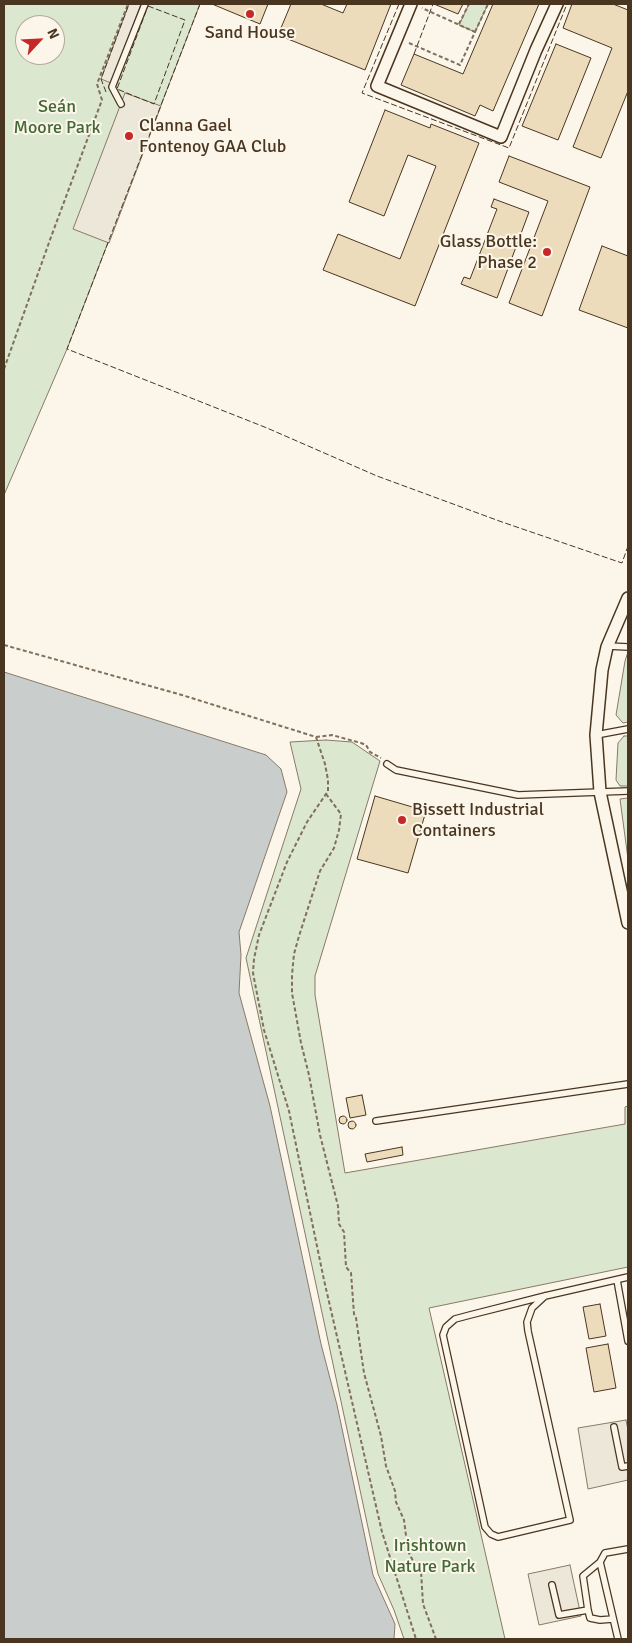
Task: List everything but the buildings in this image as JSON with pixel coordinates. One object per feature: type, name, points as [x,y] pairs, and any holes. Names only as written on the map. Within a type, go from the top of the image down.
[{"type":"street","points":[[411,4],[377,86],[501,137],[536,50],[557,4]]},
{"type":"street","points":[[627,603],[608,646],[602,670],[596,735],[600,792],[628,923]]},
{"type":"lane","points":[[121,104],[112,87],[145,4]]},
{"type":"lane","points":[[608,646],[628,647]]},
{"type":"lane","points":[[596,735],[628,729]]},
{"type":"lane","points":[[388,764],[396,770],[518,795],[628,791]]},
{"type":"lane","points":[[376,1121],[628,1084]]},
{"type":"lane","points":[[545,1296],[532,1308],[527,1322],[528,1331],[570,1520],[498,1537],[491,1534],[485,1528],[443,1335],[446,1327],[456,1319],[545,1296],[628,1277]]},
{"type":"lane","points":[[617,1280],[628,1342]]},
{"type":"lane","points":[[614,1427],[622,1467],[628,1466]]},
{"type":"lane","points":[[613,1619],[600,1620],[590,1618],[582,1576],[600,1562],[605,1553],[628,1549]]},
{"type":"lane","points":[[600,1562],[618,1639]]},
{"type":"lane","points":[[552,1585],[559,1615],[588,1610]]},
{"type":"path","points":[[4,369],[102,100],[97,84],[128,4]]},
{"type":"path","points":[[459,25],[469,4]]},
{"type":"path","points":[[417,46],[460,65],[488,4]]},
{"type":"path","points":[[430,11],[475,32]]},
{"type":"path","points":[[4,645],[182,694],[316,737],[332,735],[361,742],[370,752],[388,764]]},
{"type":"path","points":[[316,737],[328,780],[326,794],[308,822],[287,862],[259,935],[253,973],[264,1030],[289,1111],[324,1280],[382,1532],[416,1639]]},
{"type":"path","points":[[326,794],[341,814],[339,830],[334,848],[320,871],[299,936],[293,961],[292,993],[301,1043],[310,1075],[320,1135],[338,1206],[339,1224],[344,1232],[346,1267],[351,1273],[354,1314],[364,1373],[382,1436],[386,1466],[395,1491],[396,1502],[404,1520],[408,1551],[414,1563],[421,1571],[423,1604],[436,1639]]},
{"type":"green space","name":"Seán Moore Park","points":[[4,4],[200,4],[67,349],[4,495]]},
{"type":"green space","points":[[469,4],[488,4],[475,32],[459,25]]},
{"type":"green space","points":[[628,652],[628,722],[623,723],[616,715]]},
{"type":"green space","points":[[624,736],[628,736],[628,786],[620,786],[616,780],[618,743]]},
{"type":"green space","name":"Irishtown Nature Park","points":[[326,740],[352,742],[380,761],[315,976],[315,995],[345,1173],[625,1124],[625,1107],[628,1106],[628,1267],[429,1308],[505,1639],[404,1639],[378,1574],[246,958],[301,789],[290,742]]},
{"type":"green space","points":[[628,798],[628,859],[620,799]]},
{"type":"shaded area","points":[[129,4],[141,4],[111,83],[101,79]]},
{"type":"shaded area","points":[[125,93],[161,106],[109,243],[73,229]]},
{"type":"shaded area","points":[[4,672],[266,755],[281,769],[287,792],[239,932],[241,955],[239,993],[270,1106],[373,1575],[395,1624],[394,1639],[4,1639]]},
{"type":"shaded area","points":[[626,1420],[628,1430],[628,1480],[588,1489],[578,1428]]},
{"type":"shaded area","points":[[570,1565],[581,1616],[539,1625],[528,1574]]},
{"type":"fence","points":[[106,92],[101,79],[129,4]]},
{"type":"fence","points":[[200,4],[67,349],[267,428],[377,476],[502,522],[622,563],[628,546]]},
{"type":"fence","points":[[399,4],[362,93],[509,148],[567,4]]},
{"type":"fence","points":[[414,54],[433,4]]},
{"type":"fence","points":[[148,6],[185,20],[154,104],[117,89],[148,6]]},
{"type":"place","name":"Sand House","points":[[250,14]]},
{"type":"place","name":"Clanna Gael Fontenoy GAA Club","points":[[129,136]]},
{"type":"place","name":"Glass Bottle: Phase 2","points":[[547,252]]},
{"type":"place","name":"Bissett Industrial Containers","points":[[402,820]]}]
